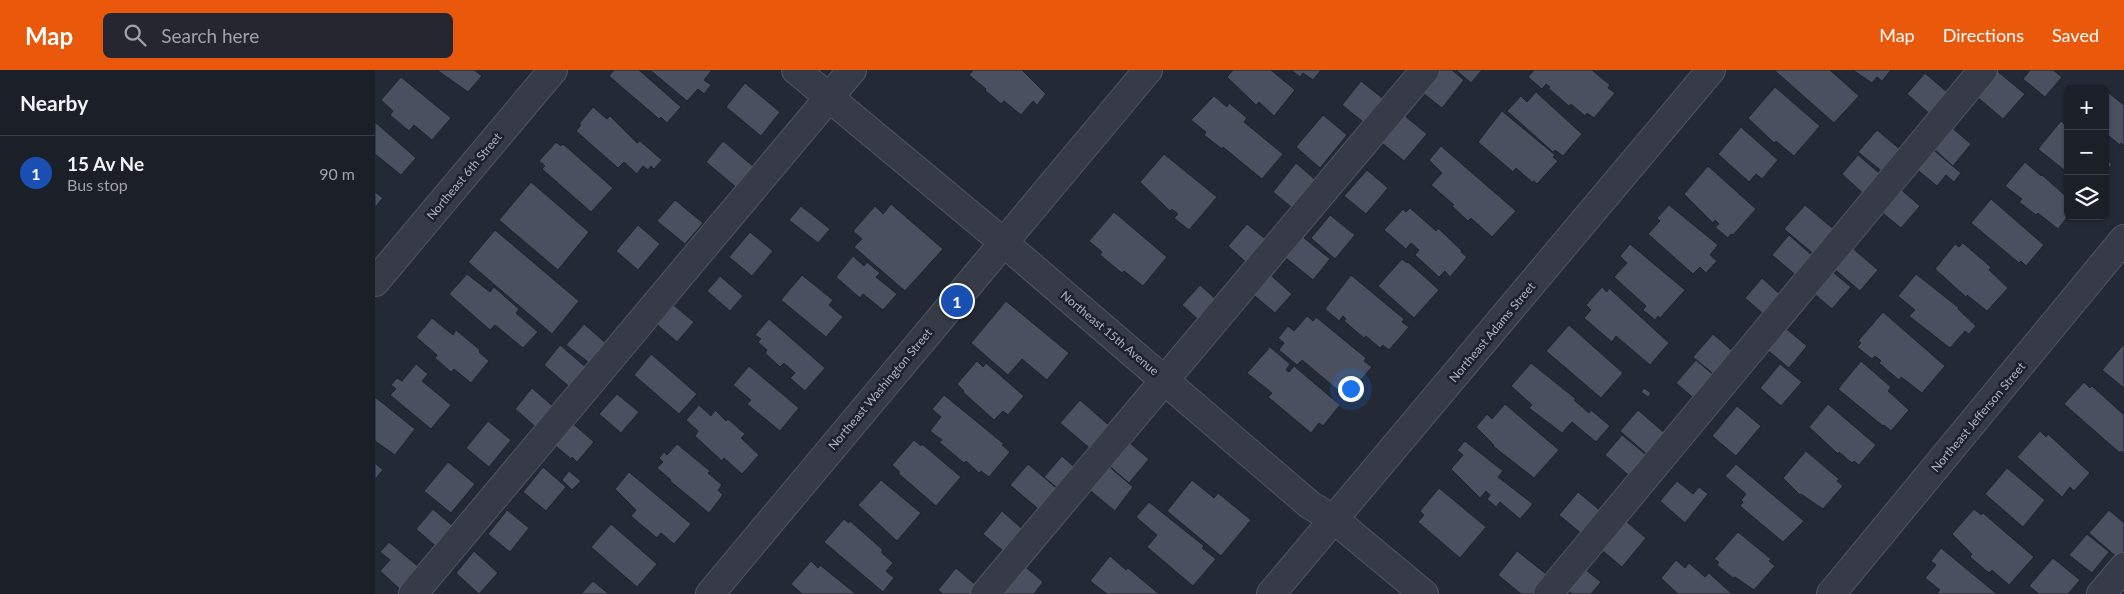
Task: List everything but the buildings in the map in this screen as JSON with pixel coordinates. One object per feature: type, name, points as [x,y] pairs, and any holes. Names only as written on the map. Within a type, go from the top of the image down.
[{"type":"street","name":"Northeast 6th Street","points":[[375,282],[553,70]]},
{"type":"street","name":"Northeast 15th Avenue","points":[[796,70],[1003,242],[1310,505],[1335,520],[1424,594]]},
{"type":"street","points":[[413,594],[852,70]]},
{"type":"street","name":"Northeast Washington Street","points":[[710,594],[1148,70]]},
{"type":"street","points":[[985,594],[1425,70]]},
{"type":"street","name":"Northeast Adams Street","points":[[1271,594],[1711,70]]},
{"type":"street","points":[[1549,594],[1983,70]]},
{"type":"street","name":"Northeast Jefferson Street","points":[[1831,594],[2124,239]]},
{"type":"street","points":[[2101,594],[2124,567]]},
{"type":"place","name":"15 Av Ne","points":[[957,301]]}]
